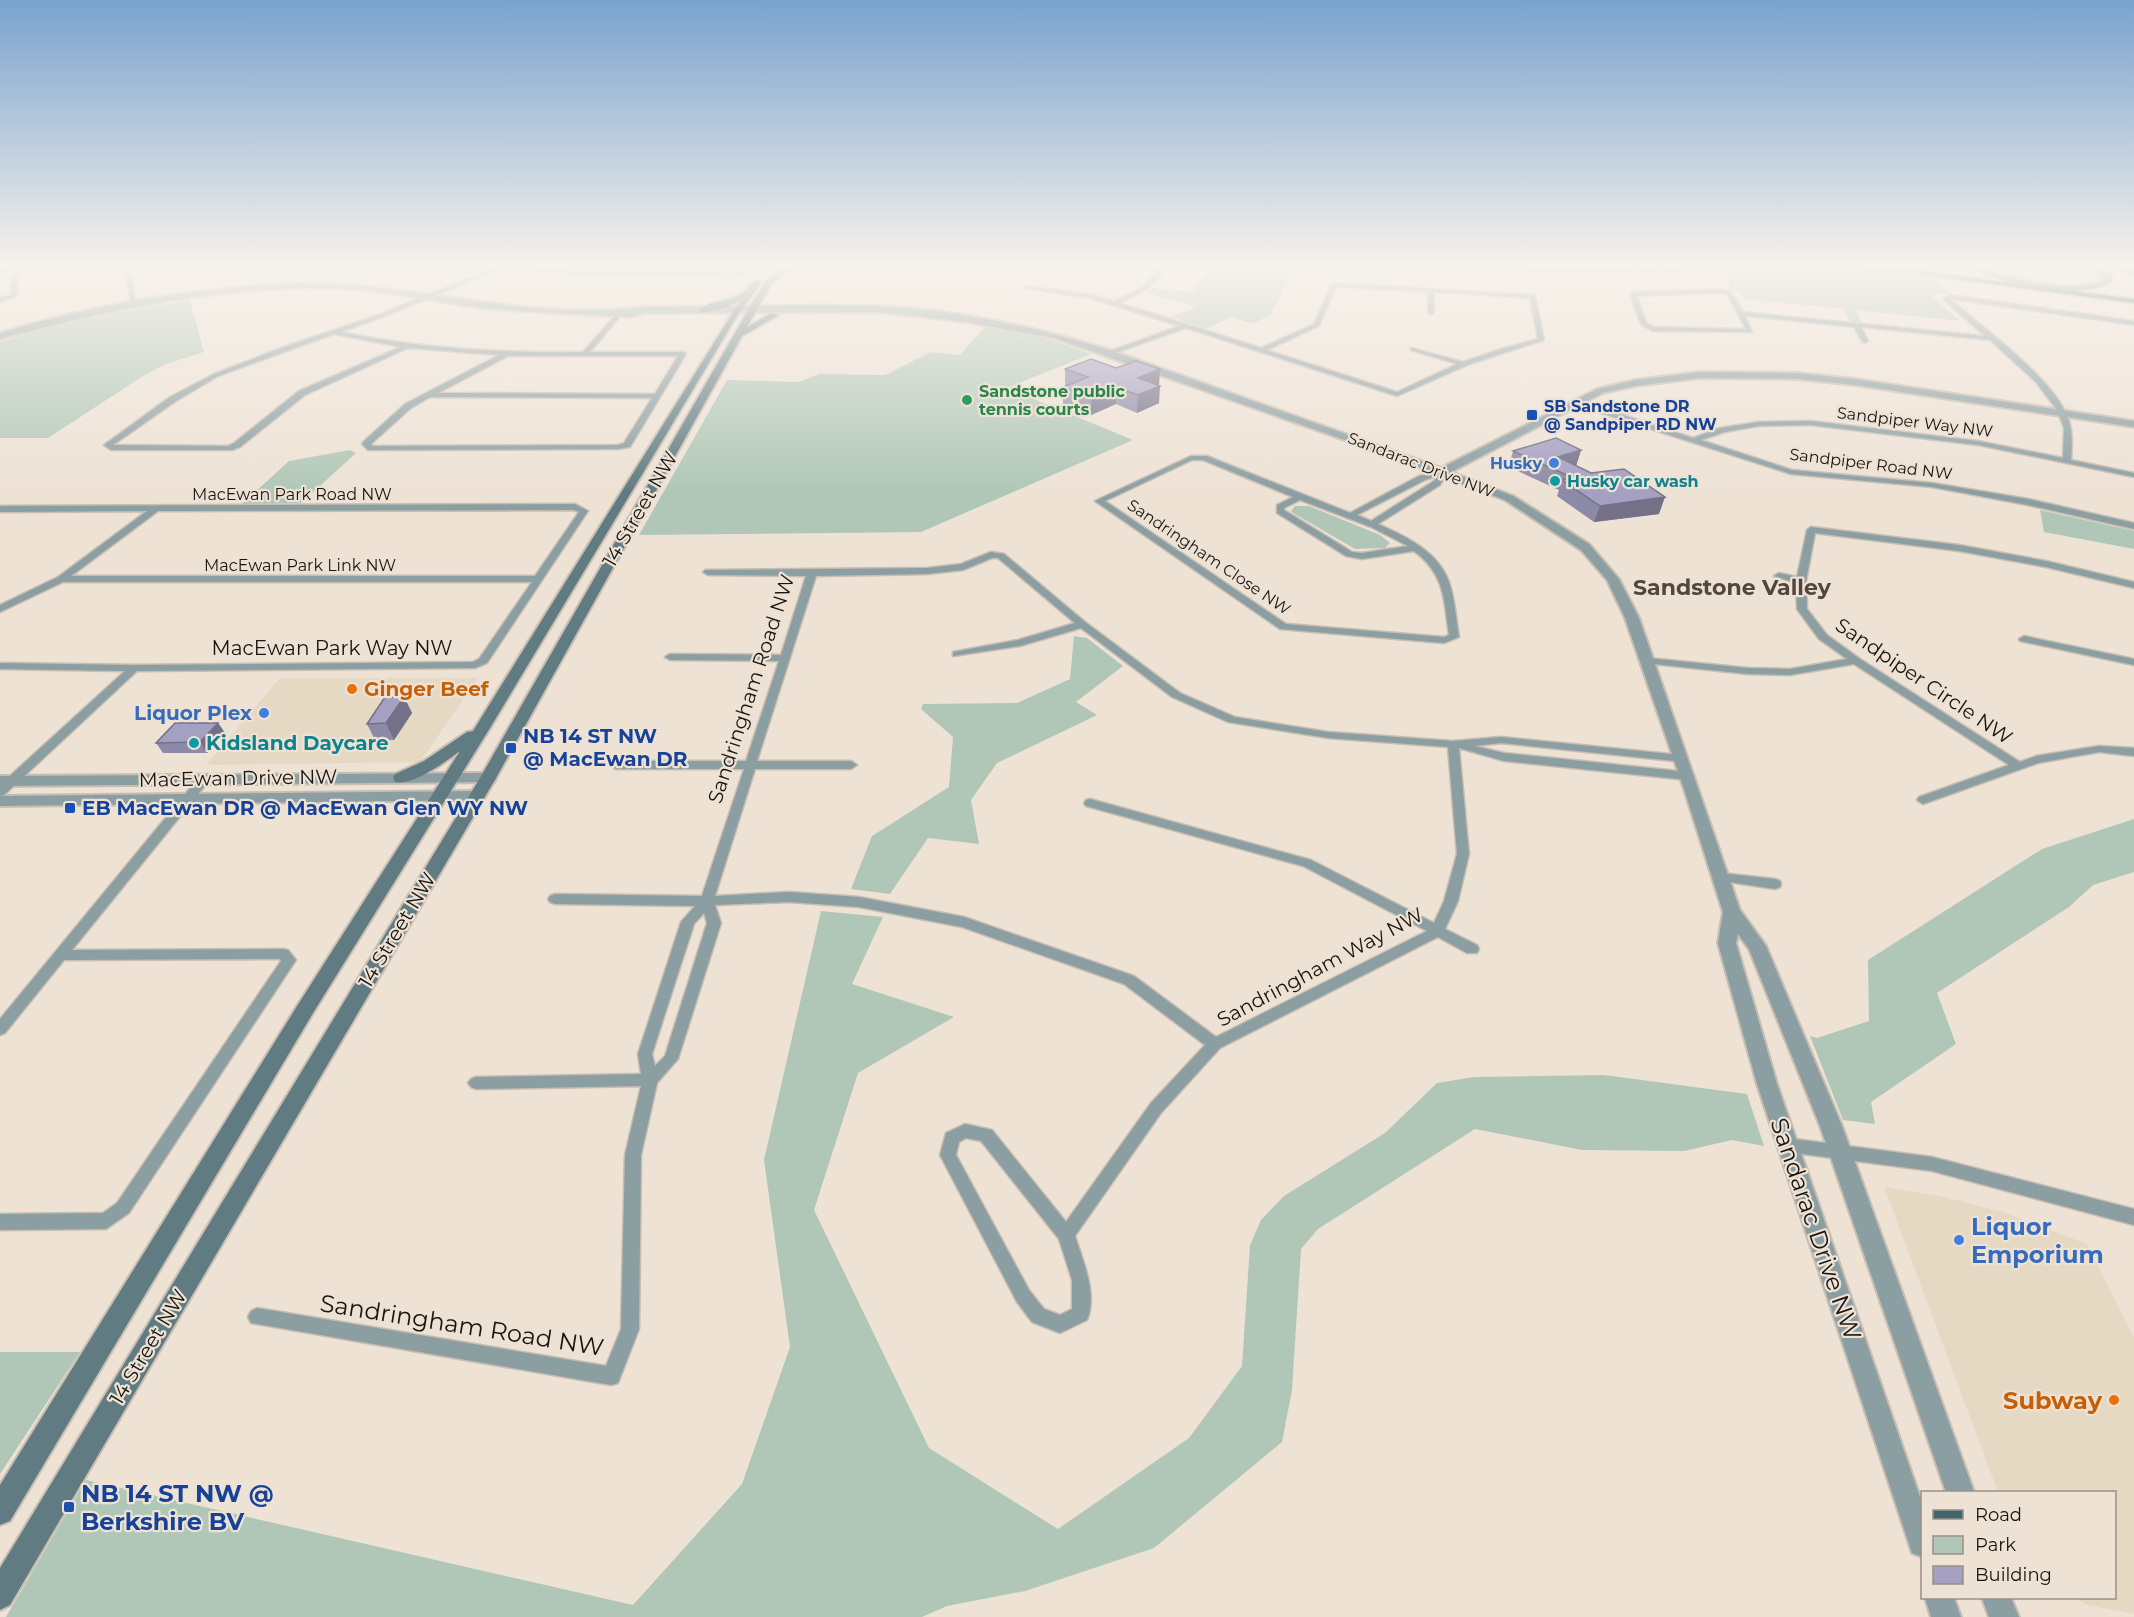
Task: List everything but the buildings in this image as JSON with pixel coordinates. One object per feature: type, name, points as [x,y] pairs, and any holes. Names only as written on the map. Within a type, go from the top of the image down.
[{"type":"main road","name":"14 Street NW","points":[[0,1511],[306,1008],[482,728],[718,340]]},
{"type":"main road","name":"14 Street NW","points":[[0,1595],[482,787],[737,340]]},
{"type":"main road","points":[[401,778],[445,756],[482,728]]},
{"type":"street","points":[[308,340],[250,360],[206,380],[173,399],[108,445],[111,448],[229,448],[237,445],[302,393],[406,347]]},
{"type":"street","points":[[364,340],[406,347],[507,354],[683,354],[627,445],[618,447],[371,448],[366,444],[408,406],[507,354]]},
{"type":"street","points":[[586,353],[597,340]]},
{"type":"street","name":"Sandarac Drive NW","points":[[1064,340],[1105,351],[1443,472],[1509,498],[1585,547],[1613,579],[1632,618],[1648,662],[1732,912],[1757,946],[1840,1153],[1960,1491]]},
{"type":"street","points":[[1105,351],[1130,340]]},
{"type":"street","points":[[1105,351],[1139,340]]},
{"type":"street","points":[[1231,340],[1397,394],[1460,363],[1502,349],[1539,340]]},
{"type":"street","points":[[1262,350],[1283,340]]},
{"type":"street","points":[[1993,340],[2028,370],[2062,411],[2069,438],[2067,460]]},
{"type":"street","points":[[1413,349],[1460,363]]},
{"type":"street","points":[[1350,516],[1422,478],[1443,472],[1575,402],[1600,392],[1635,383],[1700,375],[1752,375],[1855,382],[2062,411],[2134,424]]},
{"type":"street","points":[[427,395],[657,396]]},
{"type":"street","name":"Sandpiper Road NW","points":[[1575,402],[1791,472],[1932,485],[2028,502],[2134,526]]},
{"type":"street","name":"Sandpiper Way NW","points":[[1692,441],[1723,429],[1758,424],[1810,423],[1978,443],[2134,475]]},
{"type":"street","name":"Sandringham Close NW","points":[[1191,458],[1204,458],[1300,497],[1393,535],[1436,566],[1444,582],[1454,637],[1444,640],[1283,627],[1099,501],[1191,458]]},
{"type":"street","points":[[1370,525],[1437,483],[1443,472]]},
{"type":"street","points":[[1300,497],[1280,507],[1280,511],[1349,554],[1362,556],[1414,548]]},
{"type":"street","name":"MacEwan Park Road NW","points":[[0,509],[575,507],[584,511]]},
{"type":"street","points":[[0,518],[13,509]]},
{"type":"street","points":[[0,609],[61,579],[155,509]]},
{"type":"street","name":"MacEwan Park Way NW","points":[[0,666],[134,668],[475,665],[483,661],[584,511]]},
{"type":"street","name":"Sandpiper Circle NW","points":[[2134,585],[2046,564],[1959,548],[1811,530],[1801,581],[1802,609],[1823,637],[1856,661],[2018,765],[2099,749],[2134,752]]},
{"type":"street","name":"Sandringham Road NW","points":[[256,1317],[611,1376],[630,1329],[633,1155],[650,1080],[645,1054],[688,922],[707,901],[812,573],[927,571],[963,567],[991,555],[1001,556],[1082,624],[1176,695],[1232,720],[1328,735],[1453,744],[1502,740],[1680,759]]},
{"type":"street","points":[[708,572],[812,573]]},
{"type":"street","points":[[1779,576],[1801,581]]},
{"type":"street","name":"MacEwan Park Link NW","points":[[61,579],[538,579]]},
{"type":"street","points":[[957,654],[1020,642],[1082,624]]},
{"type":"street","points":[[2024,639],[2134,662]]},
{"type":"street","points":[[670,657],[785,657]]},
{"type":"street","points":[[1648,662],[1748,671],[1790,672],[1856,661]]},
{"type":"street","points":[[4,785],[134,668]]},
{"type":"street","name":"Sandringham Road NW","points":[[1453,744],[1504,758],[1688,776]]},
{"type":"street","name":"Sandringham Way NW","points":[[555,899],[707,901],[789,897],[859,902],[964,922],[1129,980],[1215,1044],[1437,932],[1451,901],[1462,854],[1453,744]]},
{"type":"street","points":[[616,765],[851,765]]},
{"type":"street","points":[[1923,800],[2018,765]]},
{"type":"street","name":"MacEwan Drive NW","points":[[4,785],[204,779],[401,778],[444,787]]},
{"type":"street","points":[[0,1029],[63,955],[204,779]]},
{"type":"street","name":"MacEwan Drive NW","points":[[0,801],[189,800],[482,787]]},
{"type":"street","points":[[1090,803],[1307,863],[1472,949]]},
{"type":"street","points":[[1721,877],[1775,884]]},
{"type":"street","name":"Sandringham Road NW","points":[[650,1080],[671,1059],[714,923],[707,901]]},
{"type":"street","name":"Sandarac Drive NW","points":[[1732,912],[1727,943],[1767,1084],[1921,1537]]},
{"type":"street","points":[[0,1222],[106,1221],[123,1208],[289,960],[283,954],[63,955]]},
{"type":"street","points":[[1066,1235],[1156,1108],[1215,1044]]},
{"type":"street","points":[[476,1083],[650,1080]]},
{"type":"street","points":[[965,1131],[986,1135],[1066,1235],[1081,1280],[1081,1314],[1060,1324],[1038,1316],[1023,1296],[948,1155],[952,1138],[965,1131]]},
{"type":"street","points":[[1787,1144],[1932,1164],[2134,1217]]},
{"type":"street","points":[[1940,1599],[1946,1617]]},
{"type":"street","points":[[1997,1599],[2004,1617]]},
{"type":"shaded area","points":[[280,678],[478,678],[420,762],[206,765]]},
{"type":"shaded area","points":[[1884,1187],[1941,1196],[2006,1213],[2087,1244],[2134,1338],[2134,1614],[2087,1605],[2078,1599],[2116,1599],[2116,1491],[1998,1491]]},
{"type":"green space","points":[[201,340],[204,352],[166,364],[143,376],[48,438],[0,438],[0,342]]},
{"type":"green space","points":[[973,340],[1053,340],[1091,354],[1007,388],[1133,440],[921,532],[639,535],[727,380],[798,382],[820,374],[885,375],[931,352],[960,355]]},
{"type":"green space","points":[[350,450],[356,453],[301,503],[242,504],[289,461]]},
{"type":"green space","points":[[1295,506],[1309,506],[1380,535],[1390,543],[1385,548],[1355,549],[1293,513],[1291,511]]},
{"type":"green space","points":[[2040,510],[2134,531],[2134,549],[2044,532]]},
{"type":"green space","points":[[1074,636],[1087,638],[1123,666],[1076,702],[1097,715],[997,763],[971,800],[979,844],[928,838],[890,894],[851,889],[872,836],[949,787],[953,737],[921,709],[923,704],[1017,703],[1070,679]]},
{"type":"green space","points":[[2134,819],[2134,872],[2093,885],[2069,907],[1937,993],[1956,1044],[1871,1102],[1875,1124],[1843,1120],[1810,1036],[1817,1038],[1869,1021],[1868,960],[2042,849]]},
{"type":"green space","points":[[821,911],[883,917],[852,984],[954,1017],[858,1073],[814,1210],[929,1448],[1058,1529],[1189,1438],[1242,1366],[1250,1245],[1261,1220],[1284,1196],[1385,1133],[1437,1083],[1474,1077],[1604,1075],[1747,1094],[1764,1146],[1732,1140],[1684,1151],[1582,1150],[1475,1129],[1318,1229],[1301,1249],[1292,1390],[1282,1442],[1154,1548],[1025,1591],[947,1606],[922,1617],[6,1617],[86,1480],[633,1605],[742,1484],[790,1347],[764,1160]]},
{"type":"green space","points":[[0,1352],[80,1352],[0,1474]]},
{"type":"place","name":"Sandstone public tennis courts","points":[[967,400]]},
{"type":"place","name":"SB Sandstone DR @ Sandpiper RD NW","points":[[1532,415]]},
{"type":"place","name":"Husky","points":[[1554,463]]},
{"type":"place","name":"Husky car wash","points":[[1555,481]]},
{"type":"place","name":"Ginger Beef","points":[[352,689]]},
{"type":"place","name":"Liquor Plex","points":[[264,713]]},
{"type":"place","name":"Kidsland Daycare","points":[[194,743]]},
{"type":"place","name":"NB 14 ST NW @ MacEwan DR","points":[[511,748]]},
{"type":"place","name":"EB MacEwan DR @ MacEwan Glen WY NW","points":[[70,808]]},
{"type":"place","name":"Liquor Emporium","points":[[1959,1240]]},
{"type":"place","name":"Subway","points":[[2114,1400]]},
{"type":"place","name":"NB 14 ST NW @ Berkshire BV","points":[[69,1507]]},
{"type":"district","name":"Sandstone Valley","points":[[1732,587]]}]
